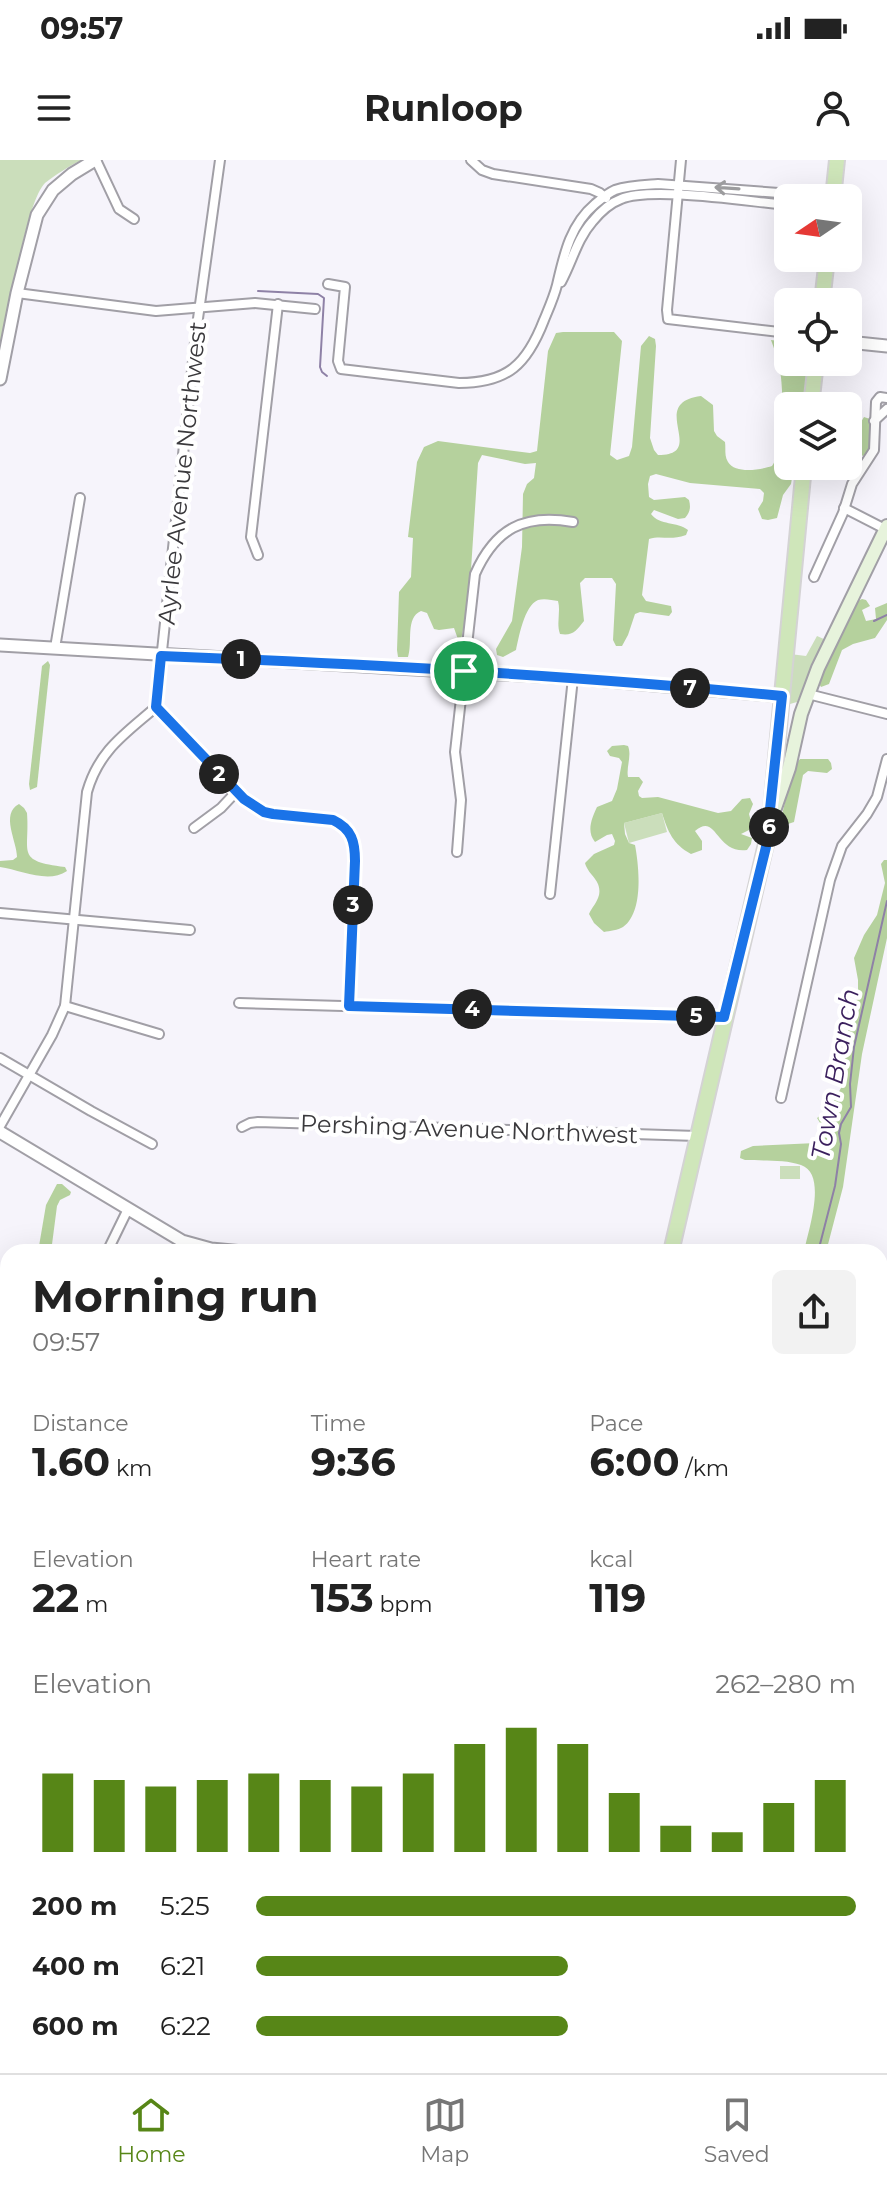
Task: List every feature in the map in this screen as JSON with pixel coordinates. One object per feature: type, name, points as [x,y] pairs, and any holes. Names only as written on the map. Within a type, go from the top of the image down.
[{"type":"main road","points":[[834,184],[837,160]]},
{"type":"main road","points":[[673,1244],[766,847],[803,480]]},
{"type":"main road","points":[[770,818],[783,786],[801,714],[818,668],[885,529]]},
{"type":"street","points":[[0,379],[34,224],[40,208],[53,190],[96,160],[119,209],[134,219]]},
{"type":"street","name":"Ayrlee Avenue Northwest","points":[[156,707],[200,308],[220,160]]},
{"type":"street","points":[[471,160],[482,170],[493,174],[591,189],[612,204]]},
{"type":"street","points":[[681,160],[668,319],[774,332]]},
{"type":"street","points":[[328,284],[345,287],[338,361],[341,369],[459,383],[497,379],[522,362],[537,339],[556,289],[567,245],[586,212],[604,197],[634,185],[679,184],[774,192]]},
{"type":"street","points":[[756,190],[756,202]]},
{"type":"street","points":[[556,289],[570,267],[587,228],[600,213],[621,198],[641,194],[677,195],[774,204]]},
{"type":"street","points":[[17,293],[156,311],[255,303],[315,309]]},
{"type":"street","points":[[258,555],[251,537],[278,304]]},
{"type":"street","points":[[862,343],[887,346]]},
{"type":"street","points":[[814,577],[844,510],[852,484],[874,450],[876,402],[880,397],[887,398]]},
{"type":"street","points":[[874,421],[887,409]]},
{"type":"street","points":[[55,648],[80,498]]},
{"type":"street","points":[[844,510],[885,529]]},
{"type":"street","points":[[457,852],[461,800],[455,752],[473,580],[483,558],[506,532],[524,522],[549,518],[573,522]]},
{"type":"street","points":[[0,645],[573,678],[781,704],[801,714]]},
{"type":"street","points":[[550,894],[573,678]]},
{"type":"street","points":[[808,694],[887,714]]},
{"type":"street","points":[[190,1244],[0,1129],[65,1006],[91,777],[108,751],[156,707],[236,792],[264,812],[326,818],[340,824],[351,834],[355,861],[349,1006]]},
{"type":"street","points":[[781,1098],[830,880],[842,846],[877,797],[887,759]]},
{"type":"street","points":[[194,828],[236,792]]},
{"type":"street","points":[[0,913],[190,930]]},
{"type":"street","points":[[239,1003],[724,1017]]},
{"type":"street","points":[[65,1006],[159,1034]]},
{"type":"street","points":[[0,1058],[152,1144]]},
{"type":"street","name":"Pershing Avenue Northwest","points":[[242,1127],[258,1122],[697,1136]]},
{"type":"street","points":[[111,1244],[128,1209]]},
{"type":"green space","points":[[0,160],[82,160],[45,183],[38,195],[24,239],[0,359]]},
{"type":"green space","points":[[614,332],[622,341],[610,455],[617,460],[629,456],[632,447],[641,346],[649,336],[655,339],[650,438],[654,450],[658,455],[672,453],[678,447],[678,408],[685,401],[701,396],[713,405],[714,431],[725,442],[731,466],[761,469],[772,466],[774,462],[774,480],[792,480],[783,495],[777,518],[762,519],[758,509],[764,493],[760,489],[690,483],[656,474],[650,476],[649,497],[654,500],[685,497],[690,503],[685,518],[678,519],[654,510],[651,514],[688,530],[686,535],[680,537],[649,539],[642,595],[646,601],[671,606],[669,616],[635,614],[622,646],[616,646],[613,640],[616,584],[612,578],[585,578],[580,583],[584,621],[576,630],[560,634],[558,601],[538,600],[526,615],[516,650],[503,657],[497,655],[496,649],[512,621],[522,547],[523,494],[534,478],[536,463],[525,464],[482,455],[478,463],[469,600],[460,645],[454,628],[434,629],[427,613],[421,611],[411,625],[408,657],[398,657],[399,592],[411,577],[413,538],[408,537],[417,462],[424,447],[438,441],[530,453],[537,451],[548,351],[556,333]]},
{"type":"green space","points":[[780,376],[807,376],[804,392],[782,392]]},
{"type":"green space","points":[[864,417],[870,419],[871,447],[862,456]]},
{"type":"green space","points":[[862,599],[870,606],[862,610],[866,621],[876,619],[875,608],[887,603],[887,620],[875,638],[842,650],[829,684],[821,687],[818,682],[856,602]]},
{"type":"green space","points":[[817,636],[826,640],[797,702],[790,704],[790,654],[806,656]]},
{"type":"green space","points":[[48,661],[37,787],[30,790],[42,666]]},
{"type":"green space","points":[[624,745],[629,750],[628,777],[639,777],[643,782],[639,796],[658,797],[718,813],[731,811],[742,799],[750,798],[753,804],[749,814],[752,825],[741,834],[752,838],[747,850],[736,850],[713,830],[702,827],[695,831],[702,841],[702,850],[691,854],[672,837],[662,813],[624,823],[629,843],[635,845],[637,900],[630,920],[623,927],[604,932],[589,914],[599,890],[585,863],[594,854],[614,845],[612,834],[595,842],[591,824],[597,807],[612,801],[617,789],[622,762],[607,751],[612,746]]},
{"type":"green space","points":[[800,759],[828,759],[832,769],[827,773],[808,771],[803,775],[794,822],[785,825],[781,819],[793,768]]},
{"type":"green space","points":[[19,804],[27,813],[28,853],[38,862],[65,867],[67,871],[60,875],[43,876],[0,867],[0,861],[17,857],[10,821],[13,808]]},
{"type":"green space","points":[[662,813],[667,832],[629,843],[624,823]]},
{"type":"green space","points":[[887,860],[887,938],[862,1054],[843,1187],[828,1244],[806,1244],[815,1191],[809,1170],[788,1162],[745,1160],[740,1158],[741,1151],[753,1146],[816,1143],[825,1131],[817,1118],[829,1109],[841,1088],[846,1038],[858,995],[854,958],[877,915],[885,883],[881,864]]},
{"type":"green space","points":[[780,1166],[800,1166],[800,1179],[780,1179]]},
{"type":"green space","points":[[57,1184],[62,1184],[71,1192],[57,1206],[52,1244],[39,1244],[46,1205]]},
{"type":"waterway","points":[[258,291],[318,294],[324,298],[320,367],[327,376]]},
{"type":"waterway","points":[[874,621],[887,615]]},
{"type":"waterway","name":"Town Branch","points":[[820,1244],[835,1186],[841,1124],[851,1107],[854,1047],[887,901]]},
{"type":"route","points":[[161,656],[464,671],[782,696],[766,847],[724,1017],[349,1006],[355,861],[351,834],[340,824],[326,818],[273,814],[256,807],[236,792],[156,707],[161,656]]}]
